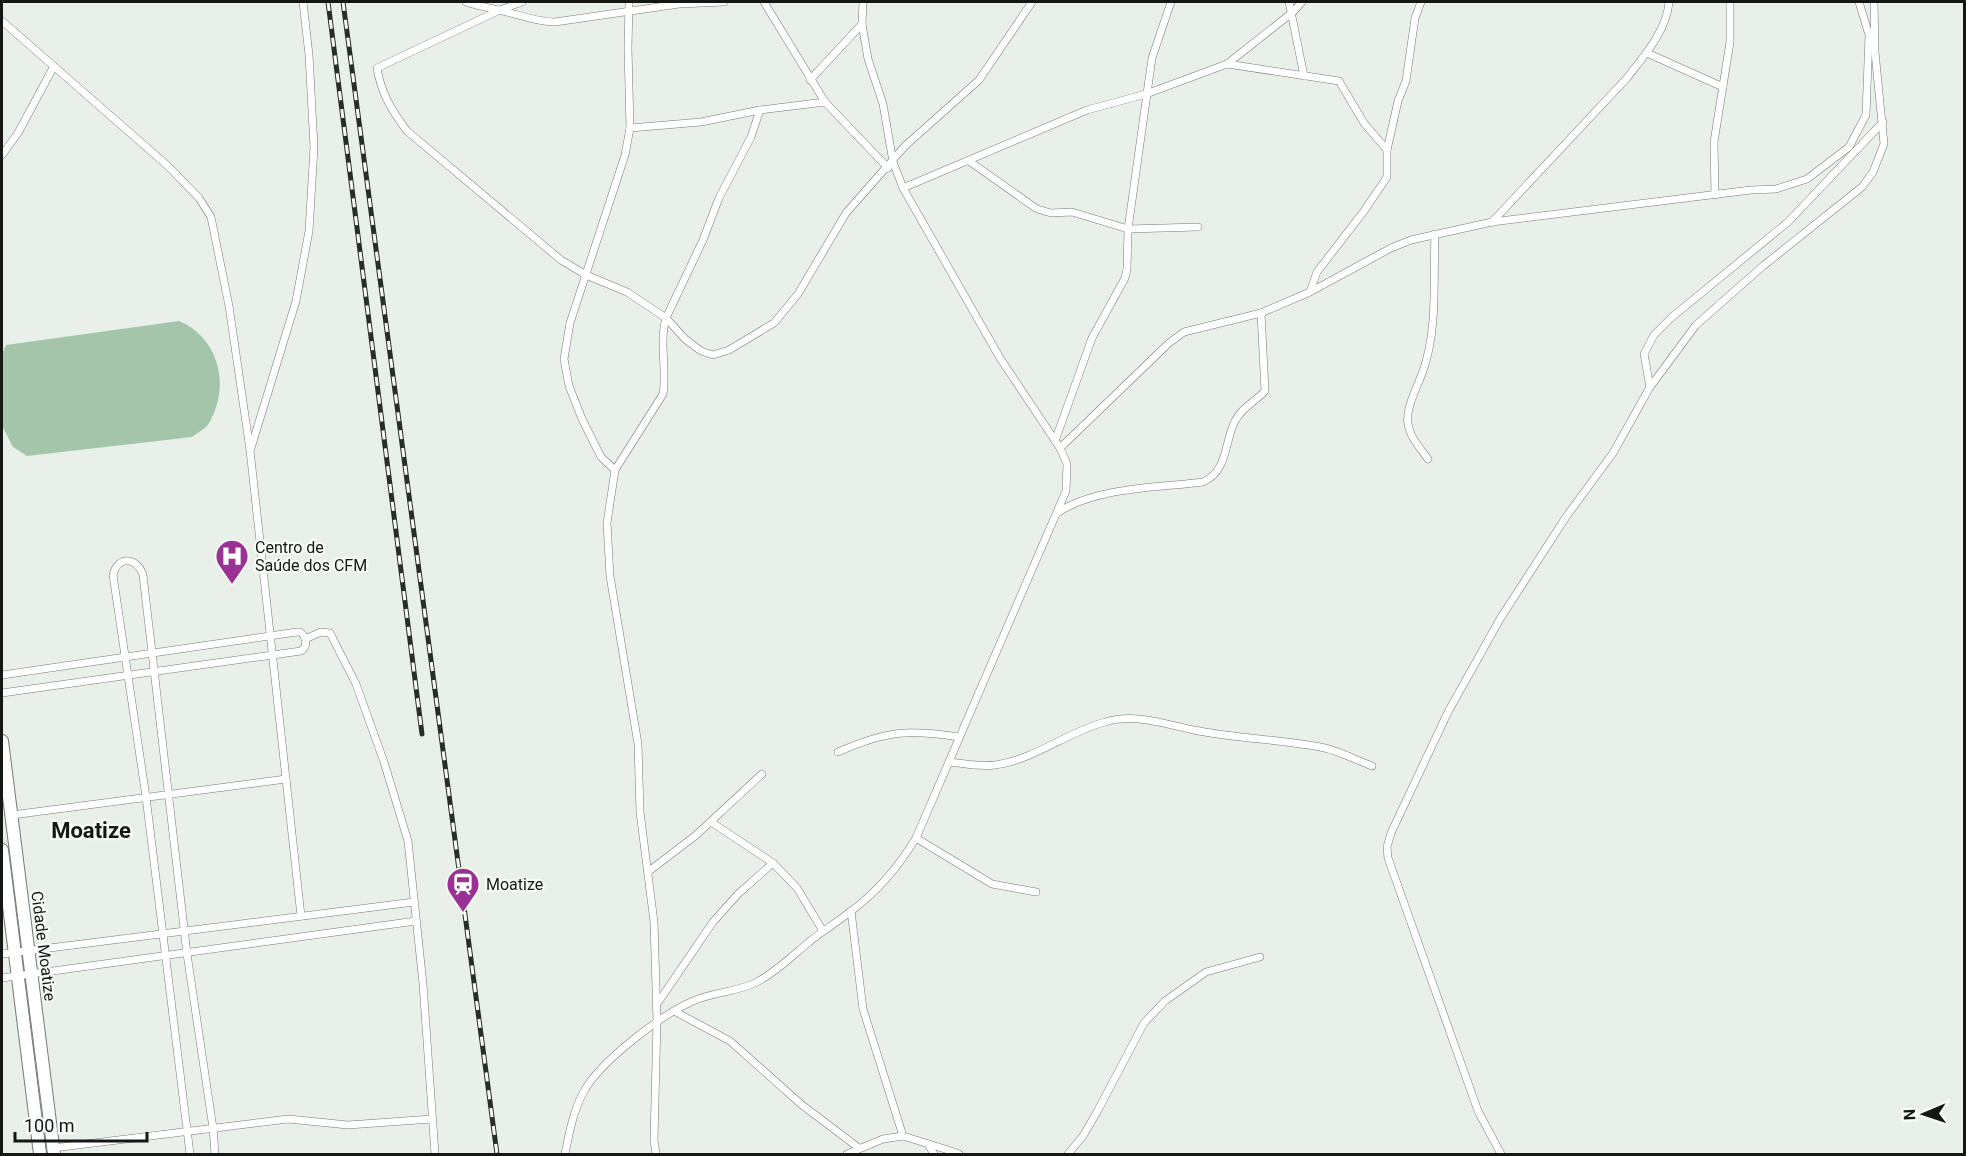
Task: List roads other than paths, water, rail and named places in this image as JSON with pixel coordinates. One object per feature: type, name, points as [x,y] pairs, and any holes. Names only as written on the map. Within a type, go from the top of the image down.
[{"type":"highway","name":"Cidade Moatize","points":[[2,741],[12,815],[14,953],[31,974],[54,1151]]},
{"type":"highway","name":"Cidade Moatize","points":[[2,850],[40,1155]]},
{"type":"street","points":[[250,450],[296,301],[309,231],[314,147],[309,55],[303,2]]},
{"type":"street","points":[[466,2],[539,22],[679,4],[724,2]]},
{"type":"street","points":[[522,2],[500,10],[377,68],[379,83],[391,109],[407,131],[561,260],[586,275],[627,292],[666,318],[685,339],[701,351],[713,355],[729,350],[774,323],[798,294],[846,213],[914,138],[979,80],[1032,2]]},
{"type":"street","points":[[615,470],[601,457],[582,419],[569,386],[564,359],[570,323],[625,155],[630,128],[629,2]]},
{"type":"street","points":[[565,1155],[571,1126],[582,1094],[596,1072],[657,1021],[674,1011],[694,1000],[754,983],[771,973],[851,911],[882,883],[902,860],[916,838],[950,762],[1066,490],[1067,464],[1060,448],[1000,358],[890,165],[825,102],[764,2]]},
{"type":"street","points":[[863,2],[862,24],[868,59],[883,104],[890,165]]},
{"type":"street","points":[[1055,441],[1092,338],[1125,278],[1128,229],[1152,58],[1171,2]]},
{"type":"street","points":[[1289,2],[1293,12],[1304,76]]},
{"type":"street","points":[[903,188],[1088,110],[1146,94],[1227,64],[1293,12],[1302,2]]},
{"type":"street","points":[[1310,292],[1317,272],[1387,177],[1387,150],[1398,101],[1406,81],[1415,18],[1421,2]]},
{"type":"street","points":[[1492,222],[1627,78],[1647,53],[1665,21],[1669,2]]},
{"type":"street","points":[[1716,195],[1714,142],[1730,42],[1730,2]]},
{"type":"street","points":[[1060,448],[1169,343],[1184,332],[1260,313],[1310,292],[1391,248],[1435,234],[1492,222],[1776,189],[1807,179],[1849,147],[1866,115],[1869,34],[1859,2]]},
{"type":"street","points":[[1501,1155],[1478,1111],[1386,847],[1448,712],[1500,619],[1566,517],[1613,453],[1650,387],[1696,325],[1763,266],[1867,181],[1873,172],[1884,144],[1875,52],[1874,2]]},
{"type":"street","points":[[2,21],[168,166],[199,198],[211,217],[229,306],[250,450],[301,916]]},
{"type":"street","points":[[810,80],[862,24]]},
{"type":"street","points":[[1647,53],[1723,87]]},
{"type":"street","points":[[1227,64],[1339,81],[1364,123],[1387,150]]},
{"type":"street","points":[[2,155],[18,133],[54,66]]},
{"type":"street","points":[[630,128],[701,122],[760,110],[825,102]]},
{"type":"street","points":[[656,1155],[654,1129],[657,1004],[654,922],[640,812],[638,744],[610,576],[607,523],[615,470],[663,394],[665,380],[663,328],[666,318],[703,240],[719,198],[751,137],[760,110]]},
{"type":"street","points":[[1650,387],[1644,354],[1654,335],[1713,282],[1788,222],[1882,122]]},
{"type":"street","points":[[969,161],[1037,209],[1051,213],[1072,212],[1128,229],[1198,226]]},
{"type":"street","points":[[1428,459],[1412,436],[1407,422],[1408,412],[1424,368],[1431,332],[1435,234]]},
{"type":"street","points":[[1058,513],[1071,504],[1104,494],[1203,482],[1214,477],[1220,467],[1234,422],[1243,409],[1265,391],[1260,313]]},
{"type":"street","points":[[190,1155],[161,934],[146,797],[112,575],[119,565],[129,561],[135,562],[144,575],[153,672],[170,794],[184,930],[215,1155]]},
{"type":"street","points":[[2,675],[300,632],[306,639]]},
{"type":"street","points":[[306,639],[321,633],[330,633],[356,684],[384,762],[408,841],[423,984],[435,1155]]},
{"type":"street","points":[[2,693],[301,651],[306,639]]},
{"type":"street","points":[[950,762],[996,765],[1037,752],[1106,721],[1130,719],[1159,721],[1194,730],[1257,740],[1295,742],[1328,749],[1372,765]]},
{"type":"street","points":[[838,752],[868,739],[898,732],[924,731],[959,737]]},
{"type":"street","points":[[649,871],[695,836],[762,774]]},
{"type":"street","points":[[12,815],[286,778]]},
{"type":"street","points":[[711,822],[773,863],[797,888],[823,931]]},
{"type":"street","points":[[916,838],[992,884],[1036,892]]},
{"type":"street","points":[[657,1004],[713,922],[738,894],[773,863]]},
{"type":"street","points":[[14,953],[414,902]]},
{"type":"street","points":[[851,911],[862,1009],[903,1136]]},
{"type":"street","points":[[2,978],[416,921]]},
{"type":"street","points":[[1068,1155],[1083,1136],[1144,1023],[1165,1001],[1206,972],[1260,957]]},
{"type":"street","points":[[674,1011],[730,1041],[802,1105],[859,1148]]},
{"type":"street","points":[[54,1151],[186,1131],[288,1119],[348,1125],[432,1119]]},
{"type":"street","points":[[847,1155],[883,1139],[903,1136],[959,1155]]},
{"type":"street","points":[[928,1144],[934,1155]]},
{"type":"railway","points":[[328,2],[422,734]]},
{"type":"railway","points":[[343,2],[497,1154]]},
{"type":"place","name":"Centro de Saúde dos CFM","points":[[232,585]]},
{"type":"place","name":"Moatize","points":[[463,913]]},
{"type":"district","name":"Moatize","points":[[91,830]]}]
